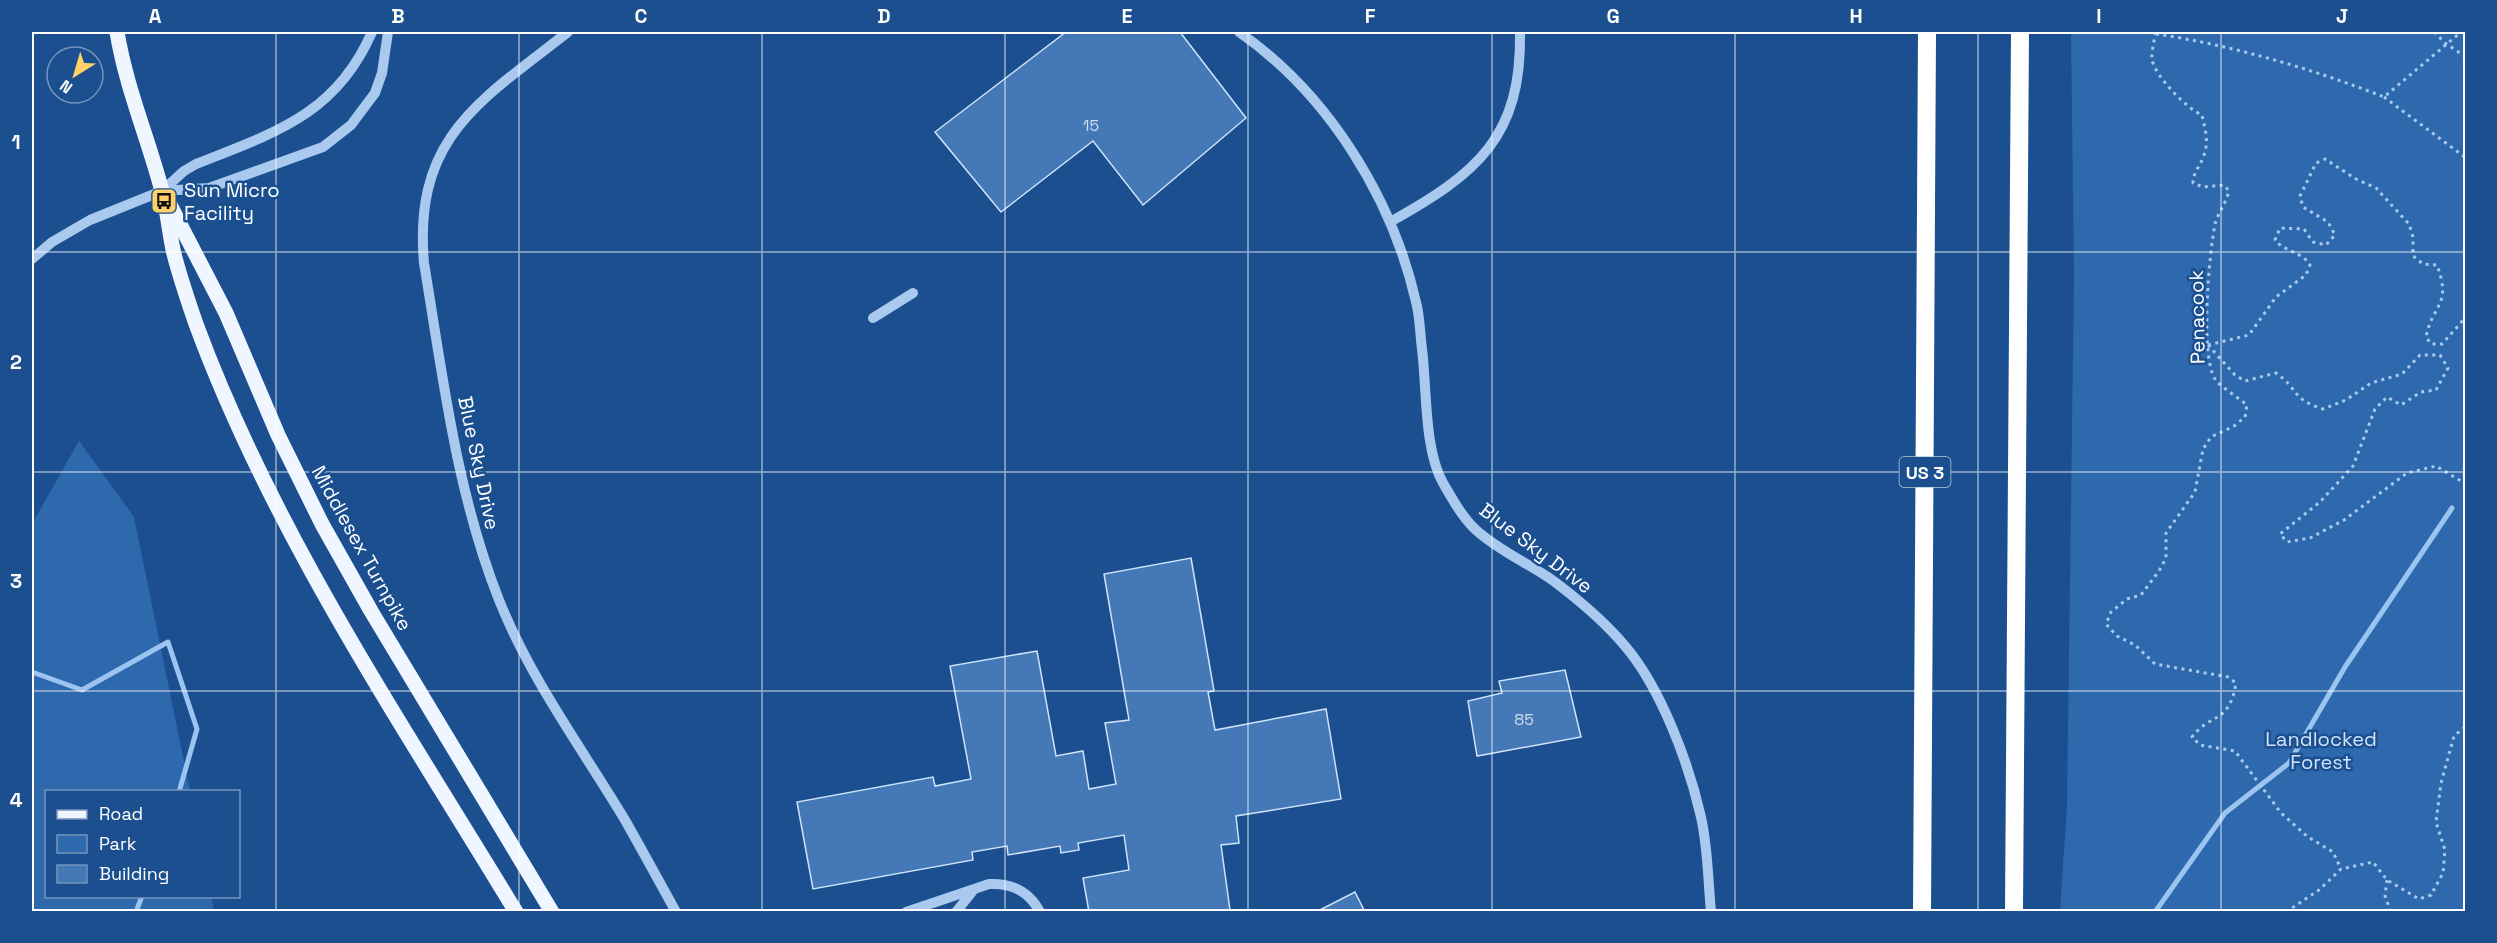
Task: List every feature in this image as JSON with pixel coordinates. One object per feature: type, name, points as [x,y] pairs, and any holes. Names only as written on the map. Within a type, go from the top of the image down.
[{"type":"highway","name":"US 3","points":[[1922,912],[1928,32]]},
{"type":"highway","points":[[2014,912],[2020,32]]},
{"type":"main road","name":"Middlesex Turnpike","points":[[117,32],[142,131],[162,191],[174,255],[196,324],[236,417],[279,509],[344,627],[516,912]]},
{"type":"main road","name":"Middlesex Turnpike","points":[[162,191],[226,313],[278,435],[322,524],[371,611],[552,912]]},
{"type":"street","points":[[162,191],[184,171],[282,129],[314,110],[339,87],[372,32]]},
{"type":"street","points":[[32,259],[52,242],[90,220],[162,191],[209,188],[303,156],[336,138],[351,125],[375,93],[388,32]]},
{"type":"street","name":"Blue Sky Drive","points":[[568,32],[466,115],[448,139],[434,169],[425,203],[422,233],[424,263],[454,453],[467,506],[499,601],[548,700],[625,820],[676,912]]},
{"type":"street","name":"Blue Sky Drive","points":[[1239,32],[1276,61],[1331,119],[1390,222],[1416,302],[1427,390],[1430,443],[1441,479],[1459,511],[1478,531],[1555,582],[1596,616],[1627,647],[1658,698],[1686,762],[1702,819],[1711,912]]},
{"type":"street","points":[[1390,222],[1447,190],[1468,173],[1500,130],[1517,88],[1520,32]]},
{"type":"street","points":[[873,318],[913,293]]},
{"type":"street","points":[[906,912],[989,885],[1001,884],[1029,895],[1040,912]]},
{"type":"street","points":[[956,912],[966,896],[989,885]]},
{"type":"path","points":[[2434,32],[2445,43],[2466,57]]},
{"type":"path","points":[[2384,97],[2445,43],[2461,32]]},
{"type":"path","points":[[2156,33],[2192,39],[2235,51],[2350,84],[2384,97],[2466,158]]},
{"type":"path","name":"Penacook","points":[[2156,33],[2152,59],[2162,77],[2190,110],[2202,116],[2207,138],[2193,183],[2203,187],[2224,185],[2229,191],[2216,222],[2208,282],[2208,364],[2216,382],[2232,390],[2247,405],[2245,417],[2234,426],[2211,437],[2203,449],[2195,492],[2166,533],[2166,558],[2159,571],[2141,595],[2127,599],[2111,612],[2106,624],[2117,636],[2135,645],[2155,664],[2228,676],[2236,683],[2233,700],[2219,718],[2200,727],[2192,737],[2200,745],[2235,751],[2282,813],[2308,837],[2333,852],[2341,869]]},
{"type":"path","points":[[2466,317],[2442,344],[2431,344],[2426,337],[2427,330],[2442,304],[2445,286],[2437,265],[2423,264],[2413,256],[2413,237],[2409,224],[2376,188],[2356,179],[2325,159],[2316,163],[2300,196],[2303,207],[2328,222],[2335,235],[2326,245],[2313,242],[2304,229],[2280,228],[2275,240],[2280,247],[2305,258],[2310,265],[2306,275],[2276,297],[2249,335],[2208,345],[2235,375],[2245,381],[2276,373],[2285,379],[2298,398],[2323,409],[2346,400],[2371,383],[2402,374],[2420,355],[2440,355],[2448,368],[2436,390],[2421,392],[2401,405],[2387,397],[2375,409],[2353,466],[2320,502],[2280,534],[2287,542],[2310,538],[2344,520],[2407,473],[2436,466],[2466,484]]},
{"type":"path","points":[[2286,912],[2319,890],[2341,869],[2373,862],[2386,880],[2419,899],[2431,895],[2443,873],[2445,850],[2436,822],[2441,783],[2454,736],[2466,726]]},
{"type":"path","points":[[2386,880],[2385,896],[2391,912]]},
{"type":"green space","name":"Landlocked Forest","points":[[2071,32],[2465,32],[2465,911],[2060,911],[2067,805],[2074,277]]},
{"type":"green space","points":[[79,441],[134,517],[190,790],[45,790],[45,898],[211,898],[214,911],[32,911],[32,524]]},
{"type":"building","points":[[1066,32],[1180,32],[1246,118],[1143,205],[1093,141],[1001,212],[935,132]]},
{"type":"building","points":[[1191,558],[1214,691],[1208,692],[1215,730],[1326,709],[1341,799],[1236,816],[1239,843],[1221,845],[1230,910],[1089,912],[1083,878],[1129,870],[1124,835],[1078,843],[1079,850],[1061,853],[1060,846],[1008,855],[1007,846],[972,852],[973,860],[813,889],[797,802],[933,777],[935,786],[971,779],[950,666],[1037,651],[1056,756],[1083,751],[1089,789],[1116,784],[1105,723],[1129,720],[1104,574]]},
{"type":"building","points":[[1565,670],[1581,737],[1477,756],[1468,701],[1502,693],[1499,681]]},
{"type":"building","points":[[1355,892],[1365,912],[1316,912]]},
{"type":"waterway","points":[[2155,912],[2225,813],[2289,763],[2345,667],[2452,508]]},
{"type":"waterway","points":[[32,672],[82,690],[168,642],[197,729],[180,790]]},
{"type":"waterway","points":[[136,912],[141,898]]},
{"type":"place","name":"Sun Micro Facility","points":[[164,201]]}]
